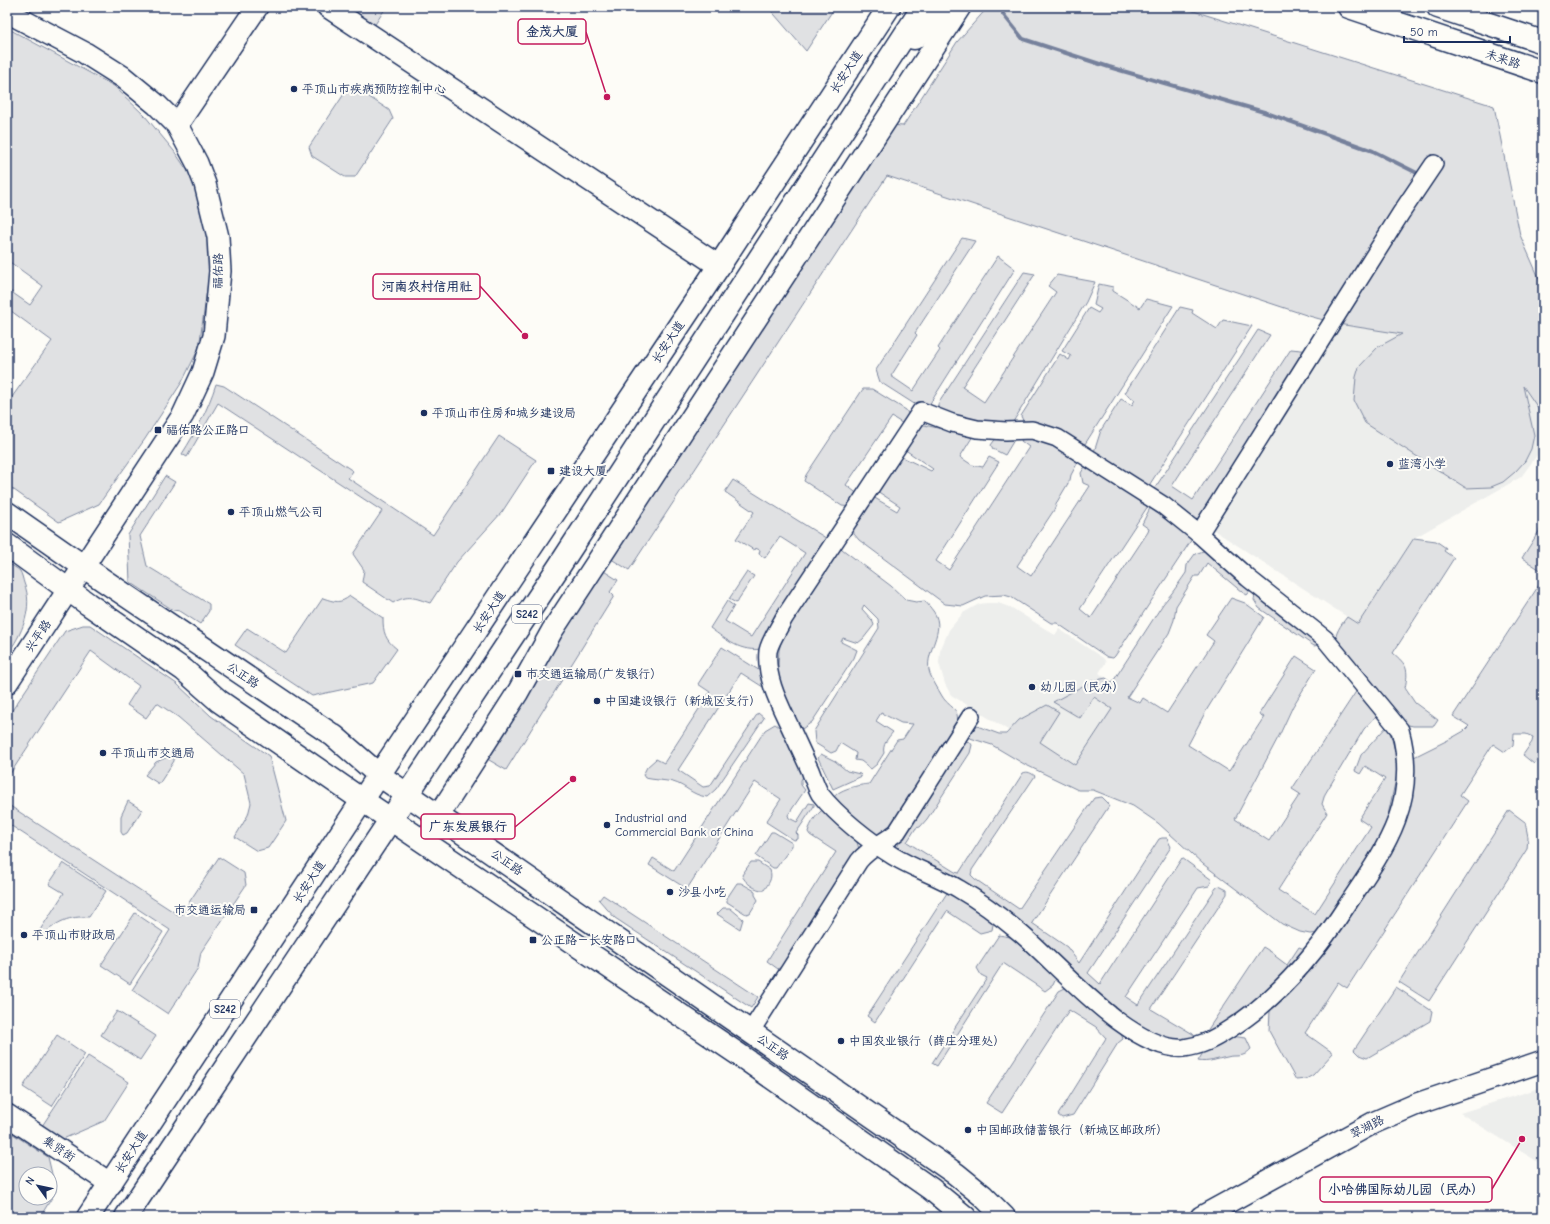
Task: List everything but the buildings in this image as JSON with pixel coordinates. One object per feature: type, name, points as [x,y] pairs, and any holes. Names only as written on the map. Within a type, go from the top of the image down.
[{"type":"main road","points":[[860,51],[881,7]]},
{"type":"main road","name":"长安大道","points":[[88,1217],[379,774],[719,266],[889,7]]},
{"type":"main road","name":"S242","points":[[126,1217],[560,565],[923,7]]},
{"type":"main road","points":[[885,65],[945,7]]},
{"type":"main road","name":"未来路","points":[[1350,7],[1543,72]]},
{"type":"main road","points":[[1447,40],[1447,10],[1543,42]]},
{"type":"main road","name":"公正路","points":[[7,513],[84,567],[334,736],[379,774],[956,1174],[983,1196],[1004,1217]]},
{"type":"main road","points":[[7,545],[184,670],[219,701],[390,819],[732,1049],[931,1190],[965,1217]]},
{"type":"street","points":[[177,125],[257,7]]},
{"type":"street","points":[[328,7],[719,266]]},
{"type":"street","points":[[439,815],[518,692],[552,631],[960,7]]},
{"type":"street","name":"福佑路","points":[[7,12],[85,53],[122,77],[157,105],[177,125],[197,163],[205,184],[218,237],[220,271],[214,336],[204,372],[183,415],[70,590]]},
{"type":"street","points":[[1199,534],[1409,201],[1434,164]]},
{"type":"street","points":[[921,411],[952,423],[977,429],[1006,431],[1032,430],[1057,438],[1164,506],[1199,534],[1248,578],[1325,639],[1400,730],[1405,746],[1407,782],[1392,833],[1379,858],[1332,930],[1275,994],[1251,1016],[1210,1041],[1197,1046],[1182,1048],[1168,1047],[1152,1042],[1121,1024],[1019,932],[982,904],[958,888],[893,856],[878,845],[854,828],[819,793],[802,751],[776,698],[769,669],[768,650],[784,618],[921,411]]},
{"type":"street","name":"兴平路","points":[[7,683],[70,590]]},
{"type":"street","points":[[751,1032],[858,861],[865,852],[889,839],[897,832],[971,716]]},
{"type":"street","name":"翠湖路","points":[[1201,1217],[1373,1123],[1417,1104],[1543,1061]]},
{"type":"street","name":"集贤街","points":[[7,1115],[111,1184]]},
{"type":"shaded area","points":[[345,7],[382,7],[385,9],[374,26]]},
{"type":"shaded area","points":[[768,7],[835,7],[806,51]]},
{"type":"shaded area","points":[[988,7],[1181,7],[1494,106],[1520,235],[1543,287],[1543,405],[1538,408],[1523,386],[1534,435],[1531,449],[1525,461],[1503,482],[1491,487],[1466,488],[1365,423],[1354,401],[1356,377],[1359,367],[1378,347],[1402,334],[1338,324],[1309,316],[887,176],[629,570],[608,557],[890,125],[903,126],[957,42]]},
{"type":"shaded area","points":[[7,28],[114,86],[145,116],[174,151],[191,176],[204,207],[212,253],[199,348],[182,382],[145,439],[99,504],[59,522],[7,485],[7,404],[52,341],[7,308],[7,289],[30,305],[43,286],[7,260]]},
{"type":"shaded area","points":[[357,89],[389,110],[393,119],[355,177],[345,177],[312,156],[309,147],[346,91]]},
{"type":"shaded area","points":[[962,238],[975,241],[915,333],[917,335],[891,376],[913,391],[940,350],[938,348],[998,256],[1015,269],[929,405],[919,407],[880,382],[876,370]]},
{"type":"shaded area","points":[[1024,272],[1035,274],[962,387],[984,402],[1056,292],[1048,286],[1057,275],[1095,282],[1086,302],[1013,422],[974,421],[954,417],[938,409],[938,404]]},
{"type":"shaded area","points":[[1099,284],[1113,287],[1113,291],[1140,308],[1146,299],[1173,306],[1085,444],[1034,423],[1024,423],[1021,416],[1060,354],[1069,360],[1071,356],[1062,351],[1089,308],[1098,313],[1101,309],[1094,305]]},
{"type":"shaded area","points":[[1180,307],[1193,310],[1192,313],[1217,329],[1223,320],[1252,326],[1148,487],[1094,452],[1101,430],[1121,399],[1132,405],[1135,400],[1125,393]]},
{"type":"shaded area","name":"蓝湾小学","points":[[1338,324],[1416,336],[1522,384],[1535,402],[1543,433],[1540,451],[1521,477],[1414,538],[1358,624],[1209,527]]},
{"type":"shaded area","points":[[1258,330],[1270,335],[1172,486],[1193,500],[1291,349],[1311,351],[1196,526],[1153,491]]},
{"type":"shaded area","points":[[216,384],[224,386],[353,471],[348,478],[433,535],[499,436],[536,460],[502,512],[457,562],[430,603],[416,598],[403,598],[393,603],[362,582],[364,570],[353,554],[382,511],[218,403],[187,457],[182,454],[201,420]]},
{"type":"shaded area","points":[[863,389],[872,389],[906,410],[910,417],[905,425],[892,417],[846,485],[859,495],[851,507],[842,506],[804,481],[806,475]]},
{"type":"shaded area","points":[[920,424],[973,436],[960,457],[972,465],[983,467],[989,457],[999,462],[936,561],[949,570],[1029,447],[1021,441],[1024,435],[1053,443],[1079,460],[1054,510],[1017,566],[1031,576],[1090,486],[1083,483],[1081,473],[1084,468],[1088,466],[1148,506],[1080,609],[1091,618],[1148,532],[1149,529],[1142,524],[1150,508],[1192,539],[1113,658],[1107,657],[1057,623],[1051,623],[1011,597],[1004,595],[985,596],[963,606],[945,604],[859,540],[854,534],[853,528],[873,497],[897,511],[900,506],[877,491],[900,456],[931,471],[933,469],[904,449]]},
{"type":"shaded area","points":[[997,437],[1014,440],[1005,455],[993,449],[991,445]]},
{"type":"shaded area","points":[[165,476],[175,482],[140,536],[147,566],[209,604],[209,611],[200,624],[180,611],[173,610],[130,582],[128,535]]},
{"type":"shaded area","points":[[733,480],[829,540],[763,649],[748,649],[741,647],[710,628],[727,601],[734,606],[725,621],[751,637],[805,553],[780,537],[765,558],[759,554],[760,550],[755,548],[754,550],[736,539],[754,512],[725,492]]},
{"type":"shaded area","points":[[1543,525],[1543,578],[1542,571],[1522,558]]},
{"type":"shaded area","points":[[1414,538],[1436,541],[1446,548],[1444,551],[1454,558],[1393,653],[1406,668],[1407,676],[1405,688],[1415,703],[1438,720],[1434,726],[1413,726],[1404,724],[1335,644],[1337,633],[1344,620],[1347,617],[1358,624]]},
{"type":"shaded area","points":[[838,546],[891,586],[906,600],[916,602],[925,601],[934,612],[938,623],[936,637],[929,659],[930,674],[942,696],[953,708],[958,718],[957,724],[893,826],[877,837],[833,799],[844,790],[869,784],[897,740],[903,739],[913,724],[901,723],[881,713],[876,721],[893,732],[887,739],[884,753],[877,764],[871,769],[861,761],[855,760],[856,753],[840,743],[836,751],[831,753],[815,743],[814,731],[879,628],[878,619],[864,605],[862,609],[872,620],[874,625],[858,643],[843,638],[841,642],[857,650],[854,658],[812,722],[799,731],[777,681],[779,650],[784,631]]},
{"type":"shaded area","points":[[1206,550],[1252,589],[1247,595],[1207,563],[1199,576],[1195,576],[1176,606],[1174,620],[1169,633],[1127,697],[1140,703],[1143,698],[1167,713],[1214,641],[1206,635],[1231,598],[1245,603],[1264,617],[1206,711],[1188,745],[1229,771],[1264,717],[1259,714],[1296,656],[1316,669],[1293,706],[1280,734],[1235,819],[1269,841],[1300,794],[1292,789],[1359,687],[1378,714],[1364,729],[1325,794],[1322,804],[1327,813],[1278,890],[1315,914],[1371,827],[1359,819],[1385,779],[1365,766],[1360,774],[1355,771],[1361,755],[1388,725],[1399,765],[1384,833],[1362,868],[1348,897],[1322,933],[1310,934],[1300,932],[1282,924],[1203,864],[1158,823],[1133,806],[1093,790],[1078,790],[1024,764],[992,745],[967,737],[969,731],[977,726],[999,734],[1006,734],[1019,720],[1047,705],[1059,712],[1040,742],[1075,765],[1112,709],[1094,697],[1080,718],[1053,702],[1092,681],[1106,678],[1112,683],[1163,604],[1186,573],[1187,565],[1195,554]]},
{"type":"shaded area","points":[[7,563],[21,572],[27,592],[28,602],[22,630],[7,654]]},
{"type":"shaded area","points":[[599,568],[618,580],[610,592],[614,596],[506,770],[484,757]]},
{"type":"shaded area","points":[[747,572],[754,576],[736,603],[729,599]]},
{"type":"shaded area","points":[[1543,579],[1543,754],[1541,753],[1534,764],[1523,755],[1532,742],[1533,737],[1526,734],[1514,734],[1513,745],[1505,752],[1493,744],[1460,795],[1468,801],[1347,988],[1338,982],[1305,1033],[1333,1053],[1313,1075],[1306,1079],[1296,1080],[1269,1031],[1270,1011],[1273,1005],[1328,947],[1392,849],[1406,820],[1411,801],[1410,764],[1414,757],[1450,739],[1464,731],[1469,726],[1453,716]]},
{"type":"shaded area","points":[[1260,594],[1319,645],[1314,646],[1259,608],[1254,600],[1255,595]]},
{"type":"shaded area","points":[[350,596],[383,618],[387,639],[397,649],[373,683],[312,696],[235,645],[247,628],[286,653],[323,598],[337,602]]},
{"type":"shaded area","name":"幼儿园（民办）","points":[[998,603],[1012,608],[1055,635],[1059,629],[1103,658],[1106,662],[1099,673],[1120,689],[1127,697],[1076,767],[1057,760],[951,695],[945,684],[939,663],[940,651],[949,630],[963,613],[979,604]]},
{"type":"shaded area","points":[[83,625],[90,625],[177,684],[211,716],[269,756],[286,821],[268,848],[257,851],[235,837],[248,815],[251,803],[244,774],[178,717],[157,703],[146,718],[127,705],[139,686],[91,651],[10,774],[7,775],[7,718],[65,631]]},
{"type":"shaded area","points":[[722,647],[765,674],[767,682],[763,687],[741,673],[678,770],[703,787],[710,786],[758,713],[764,718],[716,789],[707,797],[697,794],[673,782],[645,778],[643,775],[647,767],[656,759],[664,763],[710,692],[698,684]]},
{"type":"shaded area","points":[[775,724],[782,729],[805,773],[801,780],[801,785],[805,790],[788,815],[789,818],[797,822],[809,803],[814,804],[796,833],[798,835],[798,839],[794,840],[766,822],[781,799],[755,782],[687,889],[649,865],[653,858],[674,871],[765,730]]},
{"type":"shaded area","points":[[964,741],[970,742],[972,745],[970,753],[927,819],[920,827],[916,828],[907,842],[959,873],[1023,773],[1028,772],[1032,774],[1035,776],[972,870],[971,875],[1019,909],[1094,798],[1102,797],[1108,803],[1109,806],[1032,923],[1067,947],[1079,963],[1159,839],[1167,838],[1171,847],[1088,973],[1100,984],[1182,858],[1212,880],[1209,886],[1198,888],[1126,997],[1138,1005],[1216,888],[1219,886],[1227,890],[1227,894],[1151,1009],[1193,1034],[1197,1041],[1167,1040],[1138,1026],[899,850],[898,845]]},
{"type":"shaded area","points":[[821,754],[835,761],[847,771],[860,774],[862,776],[833,789],[818,758]]},
{"type":"shaded area","points":[[170,756],[174,757],[174,761],[159,784],[145,775],[156,762]]},
{"type":"shaded area","points":[[128,801],[142,810],[127,833],[123,835],[121,832],[121,816]]},
{"type":"shaded area","points":[[7,804],[180,916],[219,857],[244,873],[246,885],[201,952],[198,968],[168,1014],[132,990],[170,930],[7,823]]},
{"type":"shaded area","points":[[824,809],[858,837],[857,842],[859,849],[788,962],[778,969],[767,961],[836,852],[810,835],[808,832],[814,819]]},
{"type":"shaded area","points":[[1509,810],[1525,822],[1528,837],[1527,849],[1429,1001],[1399,982]]},
{"type":"shaded area","points":[[771,832],[774,832],[792,843],[792,846],[776,868],[773,868],[756,856]]},
{"type":"shaded area","points":[[751,862],[758,862],[770,870],[770,879],[764,890],[754,888],[743,878],[742,875]]},
{"type":"shaded area","points":[[63,863],[106,891],[89,917],[76,917],[64,920],[58,923],[43,936],[38,933],[64,893],[49,884]]},
{"type":"shaded area","points":[[737,883],[741,883],[755,891],[755,895],[758,900],[750,913],[746,914],[727,902],[727,898]]},
{"type":"shaded area","points":[[955,892],[994,919],[992,930],[980,933],[947,911],[875,1022],[867,1016],[947,893]]},
{"type":"shaded area","points":[[603,895],[758,997],[751,1008],[615,918],[599,900]]},
{"type":"shaded area","points":[[723,908],[730,908],[743,919],[740,929],[717,914]]},
{"type":"shaded area","points":[[135,913],[163,932],[130,984],[101,965]]},
{"type":"shaded area","points":[[999,935],[1016,938],[1058,974],[1053,985],[1045,991],[1003,963],[937,1066],[932,1063],[987,978],[981,975],[977,968]]},
{"type":"shaded area","points":[[1263,947],[1276,955],[1275,956],[1287,965],[1299,947],[1307,950],[1248,1012],[1205,1034]]},
{"type":"shaded area","points":[[1396,987],[1432,1011],[1430,1021],[1367,1058],[1359,1055],[1354,1050]]},
{"type":"shaded area","points":[[1065,988],[1072,990],[1121,1033],[1123,1039],[1118,1043],[1073,1115],[1062,1118],[1058,1115],[1106,1038],[1096,1027],[1069,1010],[1002,1113],[986,1103],[1059,991]]},
{"type":"shaded area","points":[[117,1011],[156,1036],[140,1060],[101,1035]]},
{"type":"shaded area","points":[[57,1035],[85,1054],[52,1106],[23,1087]]},
{"type":"shaded area","points":[[1231,1036],[1246,1038],[1251,1049],[1246,1054],[1241,1056],[1229,1056],[1209,1061],[1198,1061],[1204,1051]]},
{"type":"shaded area","points":[[88,1056],[129,1082],[104,1121],[63,1139],[42,1126]]},
{"type":"shaded area","points":[[1543,1087],[1543,1165],[1460,1113]]},
{"type":"shaded area","points":[[7,1130],[48,1157],[50,1166],[18,1166],[18,1206],[47,1206],[40,1217],[7,1217],[7,1175],[10,1171],[7,1169]]},
{"type":"waterway","points":[[1003,14],[1023,39],[1109,67],[1264,112],[1373,151],[1419,174]]},
{"type":"place","name":"平顶山市疾病预防控制中心","points":[[294,89]]},
{"type":"place","name":"金茂大厦","points":[[607,97]]},
{"type":"place","name":"河南农村信用社","points":[[525,336]]},
{"type":"place","name":"平顶山市住房和城乡建设局","points":[[424,413]]},
{"type":"place","name":"福佑路公正路口","points":[[158,430]]},
{"type":"place","name":"蓝湾小学","points":[[1390,464]]},
{"type":"place","name":"建设大厦","points":[[551,471]]},
{"type":"place","name":"平顶山燃气公司","points":[[231,512]]},
{"type":"place","name":"市交通运输局(广发银行)","points":[[518,674]]},
{"type":"place","name":"幼儿园（民办）","points":[[1032,687]]},
{"type":"place","name":"中国建设银行（新城区支行）","points":[[597,701]]},
{"type":"place","name":"平顶山市交通局","points":[[103,753]]},
{"type":"place","name":"广东发展银行","points":[[573,779]]},
{"type":"place","name":"Industrial and Commercial Bank of China","points":[[607,825]]},
{"type":"place","name":"沙县小吃","points":[[670,892]]},
{"type":"place","name":"市交通运输局","points":[[254,910]]},
{"type":"place","name":"平顶山市财政局","points":[[24,935]]},
{"type":"place","name":"公正路－长安路口","points":[[533,940]]},
{"type":"place","name":"中国农业银行（薛庄分理处）","points":[[841,1041]]},
{"type":"place","name":"中国邮政储蓄银行（新城区邮政所）","points":[[968,1130]]},
{"type":"place","name":"小哈佛国际幼儿园（民办）","points":[[1522,1139]]}]
